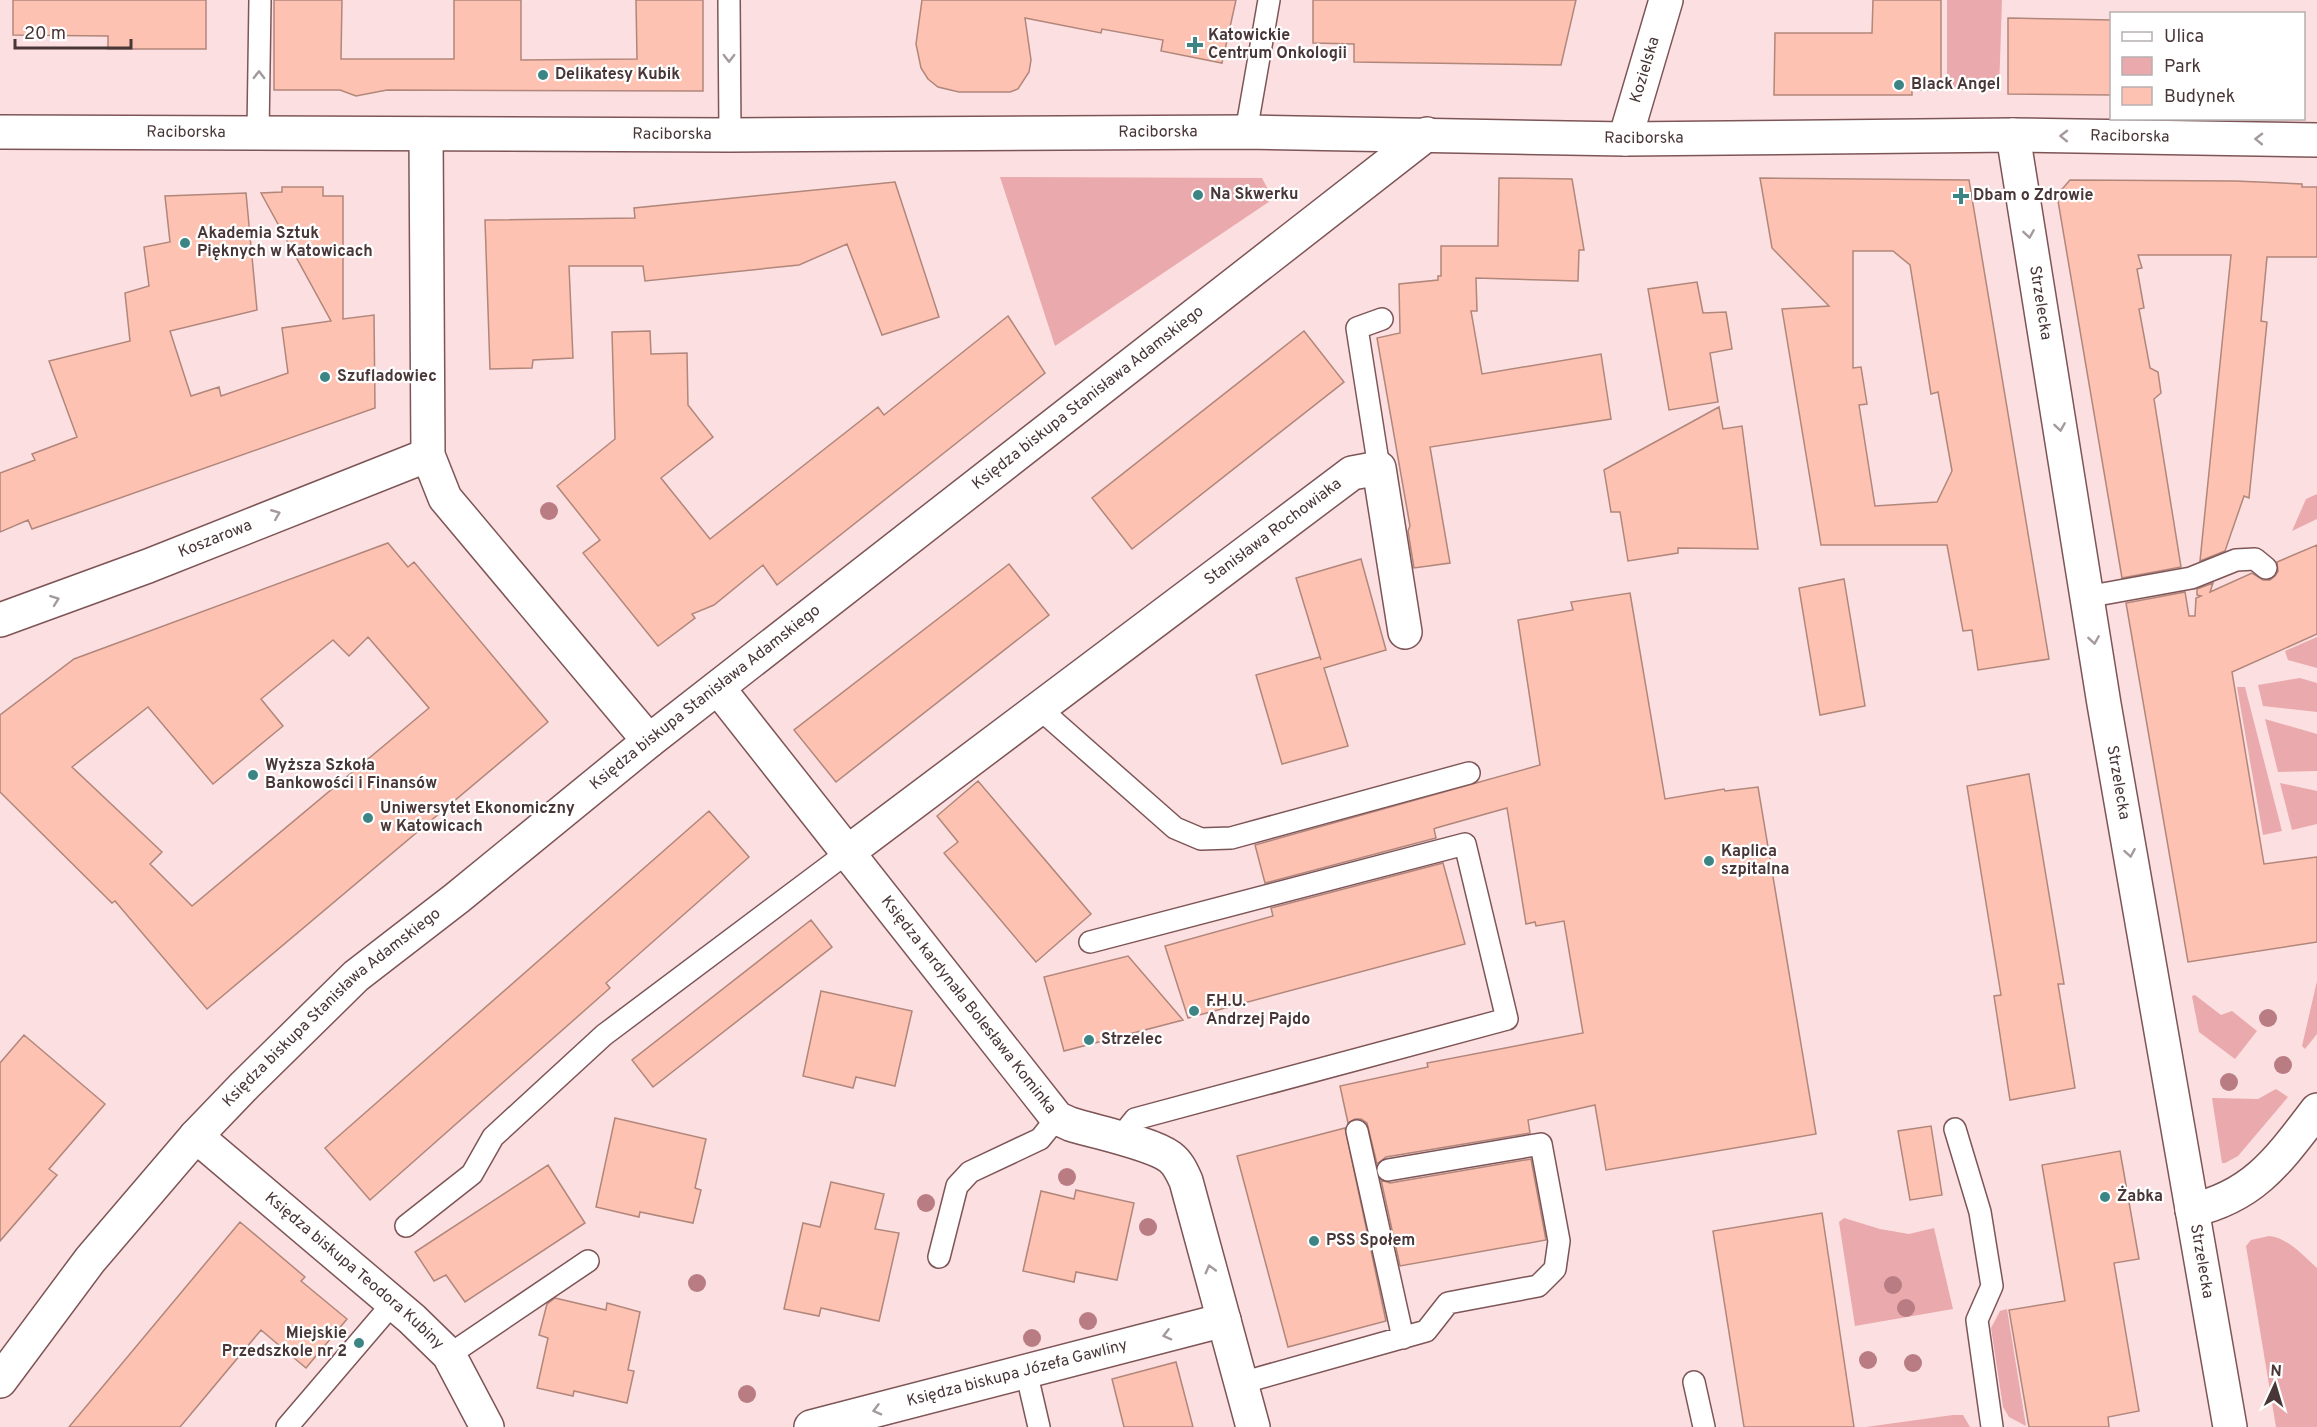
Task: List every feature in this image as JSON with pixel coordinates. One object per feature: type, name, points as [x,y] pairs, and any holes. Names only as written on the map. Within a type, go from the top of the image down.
[{"type":"street","name":"Kozielska","points":[[1625,139],[1666,0]]},
{"type":"street","name":"Raciborska","points":[[0,132],[730,135],[1246,132],[1625,139],[2013,135],[2317,140]]},
{"type":"street","points":[[426,134],[428,455],[445,498],[649,741]]},
{"type":"street","name":"Księdza biskupa Stanisława Adamskiego","points":[[0,1381],[90,1260],[196,1136],[356,976],[649,741],[1427,134]]},
{"type":"street","name":"Strzelecka","points":[[2013,135],[2086,597],[2230,1427]]},
{"type":"street","name":"Koszarowa","points":[[0,620],[147,566],[428,455]]},
{"type":"street","points":[[1379,468],[1405,632]]},
{"type":"street","name":"Stanisława Rochowiaka","points":[[848,852],[1352,473],[1379,468]]},
{"type":"street","name":"Księdza kardynała Bolesława Kominka","points":[[718,688],[1058,1118],[1070,1124],[1152,1148],[1170,1157],[1179,1166],[1186,1180],[1253,1427]]},
{"type":"street","points":[[2192,1210],[2223,1201],[2255,1182],[2288,1147],[2317,1110]]},
{"type":"street","name":"Księdza biskupa Teodora Kubiny","points":[[196,1136],[393,1303],[449,1355],[487,1427]]},
{"type":"street","name":"Księdza biskupa Józefa Gawliny","points":[[811,1427],[1224,1320]]},
{"type":"lane","points":[[258,133],[260,0]]},
{"type":"lane","points":[[729,0],[730,135]]},
{"type":"lane","points":[[1246,132],[1269,0]]},
{"type":"lane","points":[[1379,468],[1357,328],[1383,319]]},
{"type":"lane","points":[[2086,597],[2191,578],[2236,560],[2255,559],[2266,568]]},
{"type":"lane","points":[[1040,709],[1172,826],[1201,839],[1231,838],[1469,773]]},
{"type":"lane","points":[[1090,942],[1465,844],[1507,1019],[1135,1119],[1119,1139]]},
{"type":"lane","points":[[406,1226],[472,1174],[493,1137],[604,1035],[848,852]]},
{"type":"lane","points":[[939,1257],[957,1186],[970,1172],[1040,1139],[1058,1118]]},
{"type":"lane","points":[[1955,1129],[1980,1212],[1992,1286],[1977,1320],[1992,1427]]},
{"type":"lane","points":[[1357,1131],[1403,1338]]},
{"type":"lane","points":[[1241,1383],[1426,1331],[1448,1303],[1538,1286],[1555,1269],[1559,1241],[1541,1144],[1388,1170]]},
{"type":"lane","points":[[449,1355],[588,1261]]},
{"type":"lane","points":[[287,1427],[393,1303]]},
{"type":"lane","points":[[1026,1371],[1039,1427]]},
{"type":"lane","points":[[1694,1382],[1704,1427]]},
{"type":"green space","points":[[1947,0],[2002,0],[1999,90],[1947,90]]},
{"type":"green space","points":[[1000,177],[1262,178],[1273,199],[1055,346]]},
{"type":"green space","points":[[2317,494],[2317,519],[2292,531],[2306,499]]},
{"type":"green space","points":[[2317,637],[2317,668],[2288,660],[2285,651]]},
{"type":"green space","points":[[2300,678],[2317,683],[2317,712],[2263,706],[2258,685]]},
{"type":"green space","points":[[2237,687],[2245,687],[2282,831],[2263,835]]},
{"type":"green space","points":[[2265,719],[2317,734],[2317,771],[2278,772]]},
{"type":"green space","points":[[2280,783],[2317,791],[2317,824],[2292,830]]},
{"type":"green space","points":[[2317,981],[2317,1034],[2305,1049],[2302,1046]]},
{"type":"green space","points":[[2195,995],[2221,1015],[2232,1011],[2257,1031],[2235,1059],[2199,1032],[2192,996]]},
{"type":"green space","points":[[2276,1089],[2288,1097],[2238,1156],[2222,1163],[2212,1098],[2258,1099]]},
{"type":"green space","points":[[1844,1218],[1880,1229],[1909,1234],[1934,1228],[1953,1309],[1855,1326],[1839,1222]]},
{"type":"green space","points":[[2269,1236],[2288,1243],[2317,1268],[2317,1427],[2276,1427],[2246,1246],[2251,1240]]},
{"type":"green space","points":[[2007,1309],[2026,1426],[2009,1417],[2003,1407],[1991,1328],[2000,1311]]},
{"type":"green space","points":[[1963,1415],[1970,1427],[1866,1427]]},
{"type":"building","points":[[13,0],[206,0],[206,49],[108,49],[108,36],[13,35]]},
{"type":"building","points":[[274,0],[342,0],[341,59],[454,59],[454,0],[521,0],[521,60],[637,59],[636,0],[703,0],[703,91],[387,90],[356,96],[340,90],[274,90]]},
{"type":"building","points":[[922,0],[1236,0],[1222,63],[1161,51],[1163,40],[1102,29],[1101,33],[1025,18],[1031,60],[1029,72],[1018,89],[1010,92],[959,92],[938,87],[928,79],[921,68],[916,44]]},
{"type":"building","points":[[1313,0],[1576,0],[1561,65],[1354,62],[1354,44],[1313,43]]},
{"type":"building","points":[[1873,0],[1941,0],[1941,90],[1912,90],[1912,95],[1774,95],[1775,33],[1872,33]]},
{"type":"building","points":[[2008,18],[2110,20],[2110,95],[2008,94]]},
{"type":"building","points":[[1499,178],[1572,179],[1584,250],[1579,250],[1578,281],[1476,278],[1477,311],[1471,311],[1482,374],[1601,354],[1611,419],[1430,447],[1450,563],[1414,568],[1408,531],[1410,526],[1377,338],[1400,333],[1399,284],[1438,280],[1438,276],[1441,276],[1441,246],[1498,246]]},
{"type":"building","points":[[1760,178],[1969,180],[2049,659],[1978,670],[1972,630],[1963,631],[1947,545],[1821,545],[1782,309],[1829,306],[1772,248]],"holes":[[[1853,251],[1893,251],[1910,265],[1931,394],[1938,392],[1952,471],[1937,502],[1875,506],[1859,405],[1867,404],[1861,367],[1853,368]]]},
{"type":"building","points":[[2070,180],[2235,181],[2302,184],[2302,187],[2317,187],[2317,257],[2267,257],[2261,321],[2267,322],[2249,498],[2244,496],[2225,551],[2200,561],[2231,255],[2138,255],[2142,268],[2137,269],[2144,308],[2139,309],[2150,368],[2158,372],[2161,393],[2154,399],[2181,567],[2122,578],[2057,195]]},
{"type":"building","points":[[895,182],[939,317],[882,335],[847,244],[799,265],[645,281],[643,266],[569,266],[573,358],[533,360],[532,368],[490,369],[485,220],[635,218],[634,208]]},
{"type":"building","points":[[282,187],[323,187],[323,196],[343,196],[343,319],[374,315],[375,408],[32,529],[28,520],[0,532],[0,473],[35,460],[32,454],[77,437],[49,361],[130,341],[125,293],[149,286],[144,247],[170,242],[165,196],[246,193],[257,310],[170,331],[191,396],[219,387],[221,396],[288,373],[282,328],[331,321],[261,193],[282,192]]},
{"type":"building","points":[[1697,282],[1703,313],[1726,312],[1732,349],[1710,353],[1718,402],[1669,410],[1648,289]]},
{"type":"building","points":[[1008,316],[1045,373],[777,585],[763,565],[714,605],[692,614],[695,618],[658,646],[583,553],[600,540],[557,486],[615,439],[612,332],[650,331],[651,354],[687,353],[688,405],[713,437],[661,478],[710,539],[878,407],[884,415]]},
{"type":"building","points":[[1304,331],[1344,382],[1132,549],[1092,498]]},
{"type":"building","points":[[1719,407],[1723,429],[1742,426],[1758,549],[1678,548],[1678,553],[1628,561],[1620,512],[1611,512],[1604,470]]},
{"type":"building","name":"Wyższa Szkoła Bankowości i Finansów","points":[[388,543],[408,567],[414,562],[548,722],[207,1009],[115,901],[112,903],[0,792],[0,715],[74,659]],"holes":[[[368,637],[429,708],[192,906],[150,864],[162,852],[72,767],[148,707],[213,784],[283,726],[261,699],[333,640],[349,656]]]},
{"type":"building","points":[[2317,545],[2317,634],[2232,672],[2264,864],[2317,857],[2317,942],[2188,962],[2126,603],[2185,592],[2189,616],[2195,616],[2196,598],[2201,596],[2197,595],[2197,589],[2213,583],[2210,592],[2252,573],[2263,580],[2270,580],[2278,571],[2277,562]]},
{"type":"building","points":[[1361,559],[1386,650],[1324,668],[1348,746],[1282,764],[1256,675],[1320,657],[1321,660],[1296,578]]},
{"type":"building","points":[[1009,564],[1049,615],[836,782],[794,730]]},
{"type":"building","points":[[1844,579],[1865,706],[1820,715],[1799,588]]},
{"type":"building","points":[[1630,593],[1665,799],[1724,789],[1725,791],[1758,787],[1816,1134],[1606,1170],[1595,1105],[1528,1120],[1530,1133],[1386,1157],[1377,1164],[1367,1123],[1361,1119],[1355,1119],[1348,1123],[1340,1086],[1428,1067],[1427,1063],[1583,1033],[1564,921],[1536,926],[1535,922],[1526,924],[1507,808],[1436,828],[1434,829],[1436,838],[1265,883],[1255,845],[1540,765],[1518,620],[1573,610],[1571,602]]},
{"type":"building","points":[[2029,774],[2064,984],[2058,984],[2075,1088],[2010,1100],[1994,996],[2001,995],[1967,786]]},
{"type":"building","points":[[978,781],[1091,914],[1036,962],[944,853],[958,842],[937,816]]},
{"type":"building","points":[[709,811],[749,857],[606,983],[610,988],[370,1200],[325,1148]]},
{"type":"building","points":[[1443,863],[1465,944],[1188,1018],[1165,946],[1273,916],[1271,908]]},
{"type":"building","points":[[811,920],[832,947],[653,1087],[632,1060]]},
{"type":"building","points":[[1128,956],[1183,1020],[1064,1051],[1044,977]]},
{"type":"building","points":[[821,991],[912,1011],[895,1086],[856,1077],[853,1088],[803,1076]]},
{"type":"building","points":[[24,1035],[105,1104],[49,1169],[57,1175],[0,1241],[0,1063]]},
{"type":"building","points":[[615,1118],[706,1139],[695,1188],[701,1190],[693,1223],[640,1212],[639,1217],[596,1207]]},
{"type":"building","points":[[1931,1126],[1942,1195],[1910,1200],[1898,1131]]},
{"type":"building","name":"PSS Społem","points":[[1345,1128],[1386,1321],[1288,1347],[1237,1156]]},
{"type":"building","points":[[2120,1151],[2139,1259],[2114,1263],[2139,1411],[2108,1417],[2109,1427],[2029,1427],[2009,1310],[2065,1301],[2042,1165]]},
{"type":"building","points":[[1531,1159],[1546,1240],[1400,1266],[1381,1180],[1390,1183]]},
{"type":"building","points":[[548,1165],[585,1223],[465,1302],[446,1275],[434,1281],[415,1252]]},
{"type":"building","points":[[831,1182],[884,1194],[875,1229],[899,1233],[879,1321],[821,1308],[819,1316],[784,1309],[803,1223],[820,1227]]},
{"type":"building","points":[[1076,1190],[1134,1203],[1117,1280],[1076,1272],[1074,1282],[1023,1271],[1041,1191],[1074,1199]]},
{"type":"building","points":[[1822,1213],[1854,1427],[1744,1427],[1713,1231]]},
{"type":"building","points":[[240,1222],[305,1277],[301,1281],[347,1319],[306,1368],[261,1330],[180,1427],[69,1427]]},
{"type":"building","points":[[555,1298],[606,1310],[607,1303],[640,1312],[628,1370],[634,1371],[627,1403],[574,1391],[573,1396],[537,1388],[548,1338],[539,1335],[547,1304]]},
{"type":"building","points":[[1176,1362],[1193,1427],[1124,1427],[1112,1379]]},
{"type":"place","name":"Katowickie Centrum Onkologii","points":[[1195,45]]},
{"type":"place","name":"Delikatesy Kubik","points":[[543,75]]},
{"type":"place","name":"Black Angel","points":[[1899,85]]},
{"type":"place","name":"Na Skwerku","points":[[1198,195]]},
{"type":"place","name":"Dbam o Zdrowie","points":[[1961,196]]},
{"type":"place","name":"Akademia Sztuk Pięknych w Katowicach","points":[[185,243]]},
{"type":"place","name":"Szufladowiec","points":[[325,377]]},
{"type":"place","name":"Wyższa Szkoła Bankowości i Finansów","points":[[253,775]]},
{"type":"place","name":"Uniwersytet Ekonomiczny w Katowicach","points":[[368,818]]},
{"type":"place","name":"Kaplica szpitalna","points":[[1709,861]]},
{"type":"place","name":"F.H.U. Andrzej Pajdo","points":[[1194,1011]]},
{"type":"place","name":"Strzelec","points":[[1089,1040]]},
{"type":"place","name":"Żabka","points":[[2105,1197]]},
{"type":"place","name":"PSS Społem","points":[[1314,1241]]},
{"type":"place","name":"Miejskie Przedszkole nr 2","points":[[359,1343]]}]
